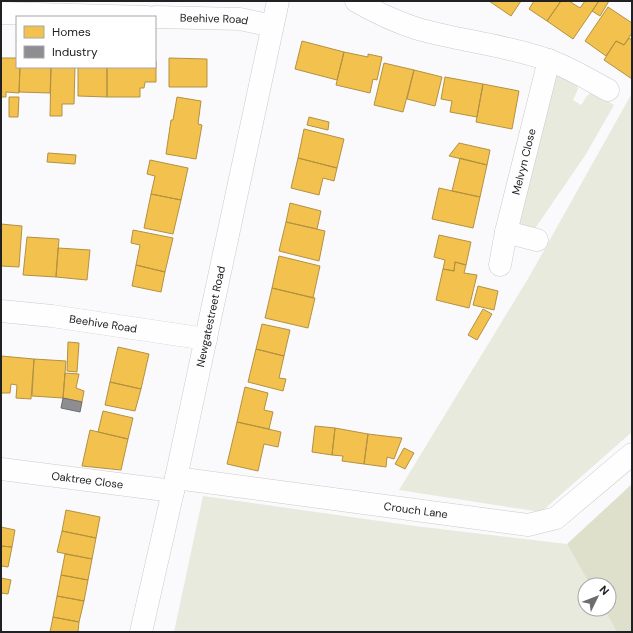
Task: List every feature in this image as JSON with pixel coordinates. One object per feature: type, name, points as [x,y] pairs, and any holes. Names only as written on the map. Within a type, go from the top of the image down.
[{"type":"street","name":"Newgatestreet Road","points":[[141,632],[175,484],[278,1]]},
{"type":"street","points":[[356,1],[374,12],[417,28],[511,49],[549,60],[574,71],[608,90]]},
{"type":"street","points":[[1,13],[110,16]]},
{"type":"street","name":"Beehive Road","points":[[156,17],[240,20],[272,26]]},
{"type":"street","name":"Melvyn Close","points":[[500,264],[506,232],[549,60]]},
{"type":"street","points":[[506,232],[537,240]]},
{"type":"street","name":"Beehive Road","points":[[1,311],[52,316],[206,339]]},
{"type":"street","name":"Crouch Lane","points":[[175,484],[528,526],[556,518],[632,454]]},
{"type":"street","name":"Oaktree Close","points":[[1,469],[175,484]]},
{"type":"shaded area","points":[[558,75],[577,84],[578,89],[573,100],[581,105],[588,95],[594,93],[614,105],[586,154],[532,233],[519,225],[554,77]]},
{"type":"shaded area","points":[[632,93],[632,432],[541,512],[399,490],[529,277]]},
{"type":"shaded area","points":[[203,496],[415,526],[567,544],[586,577],[577,577],[577,617],[609,617],[617,632],[174,632]]},
{"type":"green space","points":[[632,484],[632,632],[617,632],[609,617],[617,617],[617,577],[586,577],[567,544]]},
{"type":"building: Homes","points":[[489,1],[521,1],[511,16]]},
{"type":"building: Homes","points":[[534,1],[561,1],[547,21],[529,9]]},
{"type":"building: Homes","points":[[561,1],[569,1],[580,8],[585,1],[599,1],[573,39],[547,21]]},
{"type":"building: Homes","points":[[599,1],[609,1],[600,16],[592,11]]},
{"type":"building: Homes","points":[[608,7],[632,23],[632,33],[624,45],[616,41],[606,56],[585,41]]},
{"type":"building: Homes","points":[[629,38],[632,40],[632,79],[604,60],[616,41],[624,45]]},
{"type":"building: Homes","points":[[302,41],[344,52],[337,80],[295,69]]},
{"type":"building: Homes","points":[[344,52],[368,57],[368,54],[382,57],[377,80],[373,79],[370,93],[336,85]]},
{"type":"building: Homes","points":[[1,58],[16,58],[16,68],[20,68],[19,93],[6,92],[6,97],[1,97]]},
{"type":"building: Homes","points":[[169,58],[207,59],[207,87],[169,87]]},
{"type":"building: Homes","points":[[384,63],[414,70],[403,112],[374,105]]},
{"type":"building: Homes","points":[[20,68],[51,68],[50,93],[19,92]]},
{"type":"building: Homes","points":[[51,68],[75,68],[74,104],[62,104],[62,116],[50,116]]},
{"type":"building: Homes","points":[[78,68],[107,68],[107,97],[78,96]]},
{"type":"building: Homes","points":[[107,68],[156,68],[156,82],[145,82],[144,88],[140,88],[140,97],[107,97]]},
{"type":"building: Homes","points":[[414,70],[442,77],[435,106],[407,99]]},
{"type":"building: Homes","points":[[445,77],[483,84],[477,117],[450,112],[452,101],[441,99]]},
{"type":"building: Homes","points":[[483,84],[519,91],[512,129],[476,122]]},
{"type":"building: Homes","points":[[9,97],[19,97],[18,117],[9,117]]},
{"type":"building: Homes","points":[[177,97],[201,101],[198,124],[202,125],[196,159],[166,154],[171,120],[173,120]]},
{"type":"building: Homes","points":[[309,117],[329,122],[328,130],[307,125]]},
{"type":"building: Homes","points":[[304,129],[344,139],[337,168],[298,158]]},
{"type":"building: Homes","points":[[459,143],[490,150],[487,165],[449,156]]},
{"type":"building: Homes","points":[[48,153],[76,155],[75,164],[47,162]]},
{"type":"building: Homes","points":[[298,158],[337,168],[334,181],[323,178],[319,195],[291,188]]},
{"type":"building: Homes","points":[[460,158],[487,165],[480,197],[452,191]]},
{"type":"building: Homes","points":[[150,160],[188,168],[181,200],[151,194],[155,176],[147,174]]},
{"type":"building: Homes","points":[[439,188],[480,197],[473,228],[432,219]]},
{"type":"building: Homes","points":[[151,194],[181,200],[173,234],[144,228]]},
{"type":"building: Homes","points":[[290,203],[321,211],[317,229],[286,222]]},
{"type":"building: Homes","points":[[286,222],[325,231],[319,261],[279,251]]},
{"type":"building: Homes","points":[[1,224],[22,226],[19,267],[1,266]]},
{"type":"building: Homes","points":[[133,230],[173,238],[165,272],[136,265],[140,245],[131,243]]},
{"type":"building: Homes","points":[[439,235],[471,242],[466,265],[455,262],[454,271],[443,269],[445,260],[434,257]]},
{"type":"building: Homes","points":[[27,237],[59,239],[56,277],[23,275]]},
{"type":"building: Homes","points":[[58,248],[90,250],[87,280],[56,277]]},
{"type":"building: Homes","points":[[279,256],[320,266],[313,298],[272,288]]},
{"type":"building: Homes","points":[[455,262],[466,265],[464,273],[477,275],[469,308],[436,300],[443,269],[454,271]]},
{"type":"building: Homes","points":[[136,265],[165,272],[161,292],[132,286]]},
{"type":"building: Homes","points":[[478,286],[498,291],[494,310],[473,305]]},
{"type":"building: Homes","points":[[272,288],[315,298],[308,328],[265,318]]},
{"type":"building: Homes","points":[[483,309],[492,314],[477,340],[468,335]]},
{"type":"building: Homes","points":[[262,324],[290,330],[284,356],[256,349]]},
{"type":"building: Homes","points":[[68,342],[79,343],[77,372],[67,371]]},
{"type":"building: Homes","points":[[118,347],[149,354],[141,389],[110,382]]},
{"type":"building: Homes","points":[[256,349],[284,356],[279,378],[286,379],[283,391],[248,382]]},
{"type":"building: Homes","points":[[1,356],[34,359],[31,399],[16,398],[17,385],[11,384],[10,393],[1,393]]},
{"type":"building: Homes","points":[[34,359],[66,361],[63,398],[32,396]]},
{"type":"building: Homes","points":[[65,373],[79,374],[76,388],[84,391],[82,402],[63,398]]},
{"type":"building: Homes","points":[[110,382],[141,389],[135,411],[105,405]]},
{"type":"building: Homes","points":[[245,387],[268,393],[264,410],[273,412],[269,429],[237,422]]},
{"type":"building: Homes","points":[[103,411],[133,418],[128,439],[98,432]]},
{"type":"building: Homes","points":[[237,422],[281,432],[278,447],[264,444],[258,471],[227,464]]},
{"type":"building: Homes","points":[[315,426],[335,428],[332,455],[312,452]]},
{"type":"building: Homes","points":[[335,428],[368,434],[364,464],[342,461],[343,456],[332,455]]},
{"type":"building: Homes","points":[[90,430],[128,439],[121,470],[82,466]]},
{"type":"building: Homes","points":[[368,434],[402,438],[394,459],[387,457],[386,467],[364,464]]},
{"type":"building: Homes","points":[[404,448],[414,453],[405,469],[395,464]]},
{"type":"building: Homes","points":[[66,510],[100,517],[96,538],[62,531]]},
{"type":"building: Homes","points":[[1,527],[15,530],[12,547],[1,546]]},
{"type":"building: Homes","points":[[62,531],[96,538],[92,559],[57,552]]},
{"type":"building: Homes","points":[[1,546],[12,547],[8,567],[1,566]]},
{"type":"building: Homes","points":[[65,554],[92,559],[88,580],[61,575]]},
{"type":"building: Homes","points":[[61,575],[88,580],[84,601],[57,596]]},
{"type":"building: Homes","points":[[1,578],[11,580],[8,594],[1,593]]},
{"type":"building: Homes","points":[[57,596],[84,601],[79,622],[53,617]]},
{"type":"building: Homes","points":[[53,617],[79,622],[78,632],[50,632]]},
{"type":"building: Industry","points":[[63,398],[82,402],[80,412],[61,408]]}]
